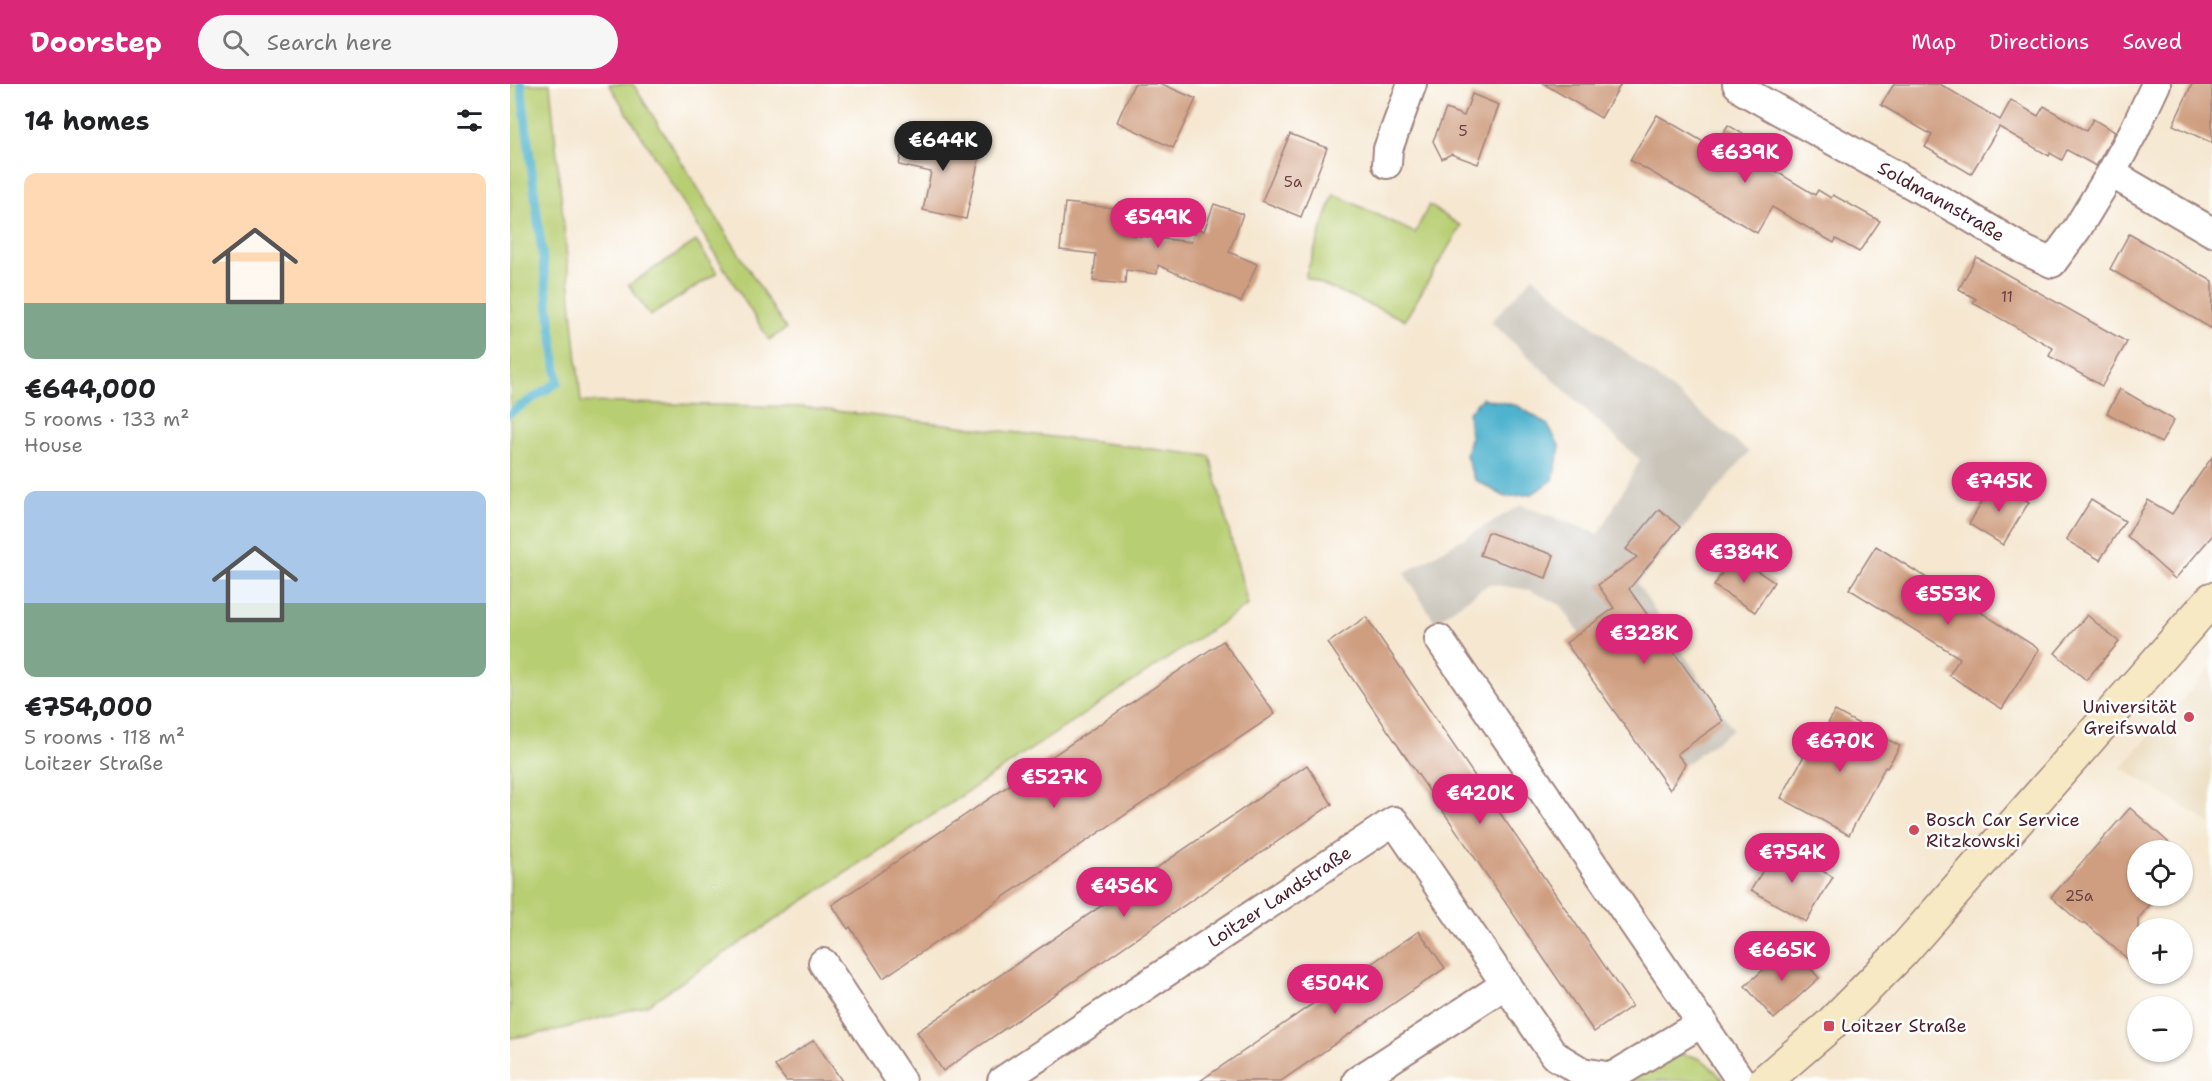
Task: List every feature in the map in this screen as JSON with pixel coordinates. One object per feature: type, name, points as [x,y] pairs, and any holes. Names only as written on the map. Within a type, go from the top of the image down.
[{"type":"main road","points":[[1765,1081],[1829,1026],[1901,953],[2212,599]]},
{"type":"street","points":[[1387,164],[1388,148],[1412,84]]},
{"type":"street","name":"Soldmannstraße","points":[[1737,84],[1744,91],[1963,213],[2024,250],[2052,263],[2077,229],[2111,173],[2156,84]]},
{"type":"street","points":[[2111,173],[2212,232]]},
{"type":"street","points":[[1439,639],[1703,1022],[1741,1081]]},
{"type":"street","name":"Loitzer Landstraße","points":[[1002,1081],[1394,821],[1554,1055],[1582,1072],[1612,1077],[1703,1022]]},
{"type":"street","points":[[823,963],[901,1081]]},
{"type":"street","points":[[1357,1081],[1506,984]]},
{"type":"shaded area","points":[[1533,277],[1749,452],[1637,583],[1733,729],[1671,775],[1561,605],[1529,590],[1489,584],[1435,622],[1404,573],[1521,505],[1599,534],[1640,460],[1491,322]]},
{"type":"shaded area","name":"Universität Greifswald","points":[[2212,666],[2212,824],[2121,768]]},
{"type":"green space","points":[[510,84],[550,84],[581,402],[803,407],[1210,456],[1248,605],[647,1005],[554,1031],[510,1038]]},
{"type":"green space","points":[[609,84],[633,84],[786,329],[769,340]]},
{"type":"green space","points":[[1334,194],[1415,233],[1429,205],[1461,226],[1405,320],[1305,277]]},
{"type":"green space","points":[[696,241],[717,273],[650,316],[629,285]]},
{"type":"green space","points":[[1681,1054],[1705,1062],[1723,1080],[1624,1081],[1652,1066]]},
{"type":"water","points":[[1482,398],[1518,406],[1547,424],[1560,447],[1553,480],[1532,494],[1505,497],[1474,479],[1466,455],[1470,438],[1468,413]]},
{"type":"building","points":[[1134,84],[1162,84],[1196,99],[1173,148],[1117,122]]},
{"type":"building","points":[[1544,84],[1621,84],[1601,118]]},
{"type":"building","points":[[1894,84],[1940,84],[2000,120],[2011,100],[2038,116],[2044,106],[2086,131],[2093,119],[2115,132],[2096,166],[2067,150],[2062,160],[2050,153],[2049,156],[1999,127],[1971,174],[1925,147],[1932,135],[1881,105]]},
{"type":"building","points":[[2192,84],[2212,84],[2212,143],[2173,125]]},
{"type":"building","points":[[1472,94],[1499,105],[1478,164],[1451,154],[1442,159],[1433,141],[1446,109],[1464,116]]},
{"type":"building","points":[[1657,115],[1714,148],[1728,125],[1755,141],[1747,154],[1815,195],[1818,190],[1831,198],[1833,195],[1880,221],[1859,252],[1836,239],[1834,243],[1772,207],[1757,233],[1630,160]]},
{"type":"building","points":[[906,132],[981,149],[966,219],[923,210],[931,172],[899,165]]},
{"type":"building","points":[[1290,134],[1327,148],[1301,217],[1262,201]]},
{"type":"building","points":[[1065,203],[1133,210],[1130,235],[1191,242],[1197,228],[1204,231],[1214,204],[1243,214],[1229,252],[1257,264],[1241,302],[1158,265],[1157,274],[1126,270],[1125,284],[1093,281],[1096,254],[1060,250]]},
{"type":"building","points":[[2129,234],[2212,281],[2212,329],[2110,269]]},
{"type":"building","points":[[1976,257],[2127,342],[2102,386],[2049,356],[2053,348],[1973,303],[1976,299],[1959,289]]},
{"type":"building","points":[[2120,389],[2174,420],[2161,443],[2107,413]]},
{"type":"building","points":[[2212,457],[2212,536],[2175,579],[2127,536],[2148,500],[2172,514]]},
{"type":"building","points":[[1995,481],[2029,502],[2003,545],[1969,524]]},
{"type":"building","points":[[2091,500],[2125,521],[2100,560],[2066,540]]},
{"type":"building","points":[[1659,509],[1680,527],[1629,589],[1723,721],[1677,754],[1685,764],[1670,790],[1566,643],[1614,608],[1598,585],[1637,557],[1626,549]]},
{"type":"building","points":[[1488,532],[1554,555],[1546,578],[1480,555]]},
{"type":"building","points":[[1876,546],[2039,649],[2002,709],[1949,675],[1960,658],[1849,589]]},
{"type":"building","points":[[1733,555],[1774,582],[1755,612],[1714,586]]},
{"type":"building","points":[[2087,615],[2119,642],[2086,680],[2055,653]]},
{"type":"building","points":[[1366,617],[1632,1006],[1594,1032],[1328,643]]},
{"type":"building","points":[[1223,641],[1275,714],[883,978],[850,927],[848,929],[832,905]]},
{"type":"building","points":[[1835,711],[1900,746],[1887,768],[1885,767],[1849,835],[1781,798],[1812,741],[1817,743]]},
{"type":"building","points":[[1307,765],[1332,804],[943,1071],[917,1032]]},
{"type":"building","points":[[2130,808],[2166,840],[2127,840],[2127,906],[2149,906],[2139,918],[2127,918],[2127,959],[2051,897]]},
{"type":"building","points":[[1778,845],[1833,877],[1806,922],[1751,890]]},
{"type":"building","points":[[1419,931],[1445,968],[1281,1081],[1200,1081]]},
{"type":"building","points":[[1790,946],[1819,978],[1774,1019],[1745,986]]},
{"type":"building","points":[[814,1040],[842,1081],[786,1081],[775,1066]]},
{"type":"waterway","points":[[510,413],[558,382],[521,84]]},
{"type":"place","name":"Universität Greifswald","points":[[2189,717]]},
{"type":"place","name":"Bosch Car Service Ritzkowski","points":[[1914,830]]},
{"type":"place","name":"Loitzer Straße","points":[[1829,1026]]}]
